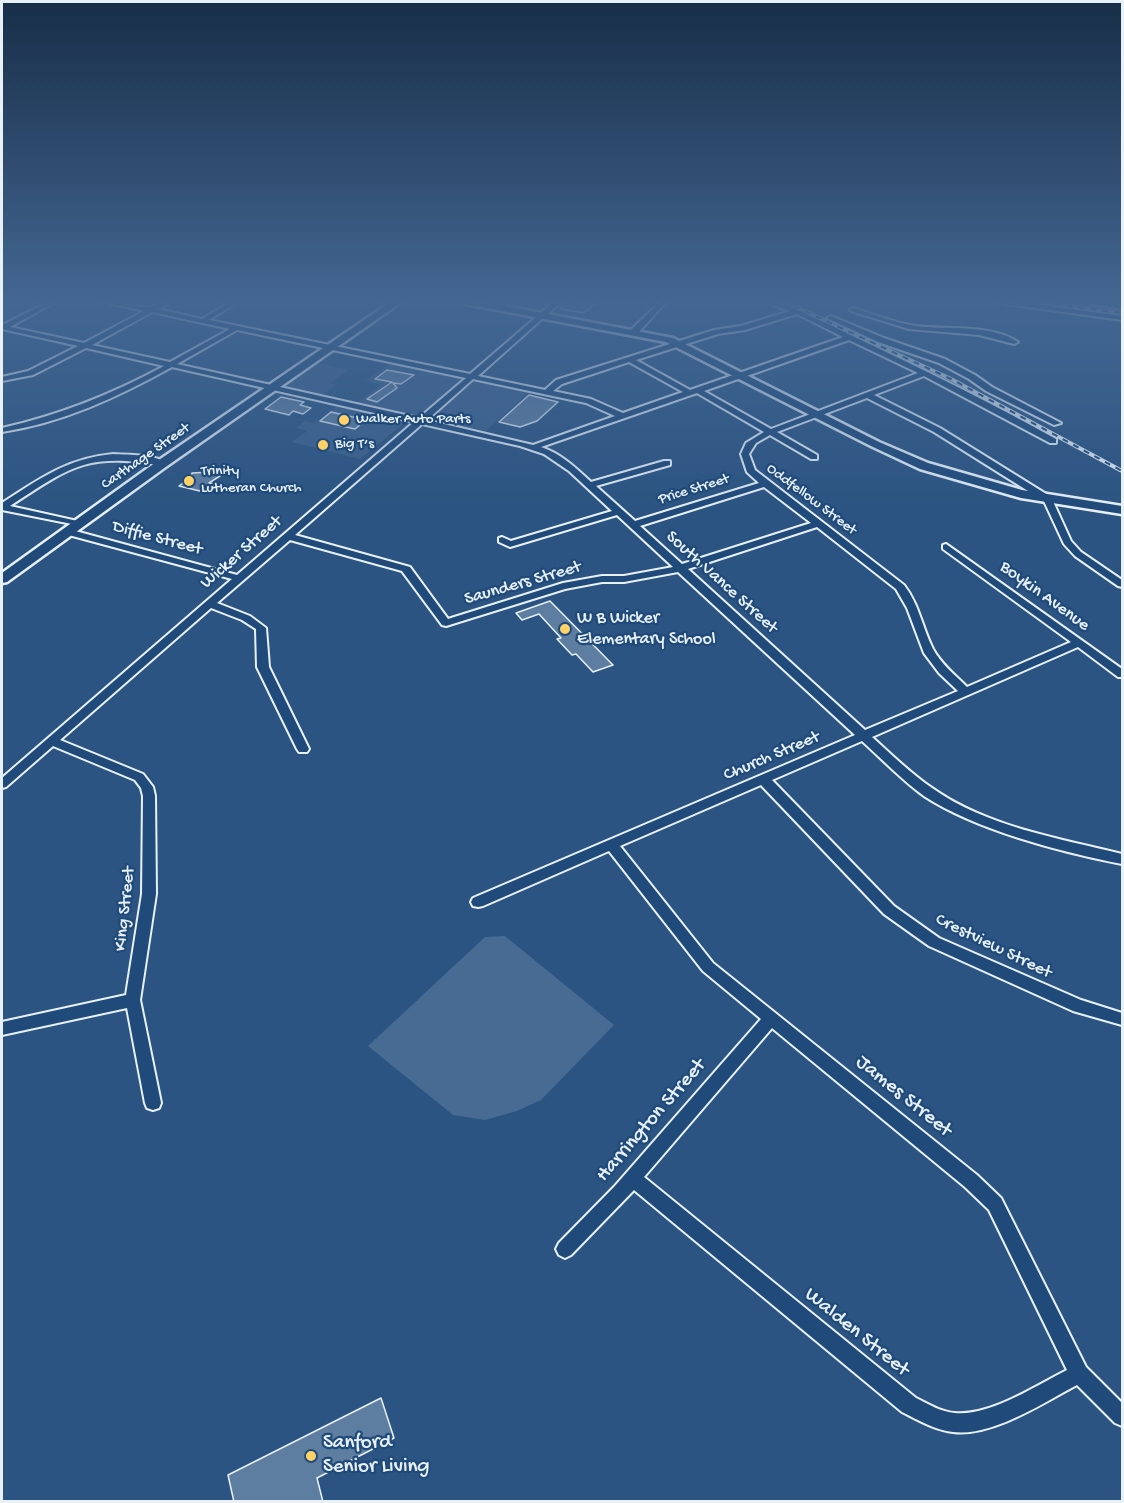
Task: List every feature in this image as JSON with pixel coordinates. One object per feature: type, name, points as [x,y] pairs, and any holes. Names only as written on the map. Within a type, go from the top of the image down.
[{"type":"main road","name":"Carthage Street","points":[[2,579],[163,463],[297,371]]},
{"type":"main road","points":[[732,371],[875,444],[924,466],[978,483],[1047,499],[1120,508]]},
{"type":"street","points":[[2,379],[31,371]]},
{"type":"street","points":[[2,430],[46,421],[84,409],[121,393],[158,371]]},
{"type":"street","name":"South Vance Street","points":[[196,371],[534,447],[553,456],[681,568],[928,792],[969,814],[1122,859]]},
{"type":"street","points":[[444,371],[588,401],[622,416]]},
{"type":"street","name":"Wicker Street","points":[[2,784],[479,371]]},
{"type":"street","points":[[547,392],[559,382],[594,371]]},
{"type":"street","points":[[653,371],[814,457]]},
{"type":"street","points":[[534,447],[751,371]]},
{"type":"street","points":[[920,371],[1006,414],[1053,441]]},
{"type":"street","points":[[961,371],[989,389],[1057,423]]},
{"type":"street","name":"Oddfellow Street","points":[[924,373],[756,438],[744,452],[746,464],[764,484],[893,581],[908,595],[920,632],[935,664],[965,691]]},
{"type":"street","points":[[868,395],[937,430],[1047,499],[1067,542],[1078,554],[1122,584]]},
{"type":"street","points":[[2,507],[64,467],[82,460],[119,456],[163,463]]},
{"type":"street","points":[[588,485],[667,463]]},
{"type":"street","name":"Price Street","points":[[632,525],[764,484]]},
{"type":"street","points":[[2,507],[79,524]]},
{"type":"street","points":[[502,540],[510,544],[618,512]]},
{"type":"street","name":"Saunders Street","points":[[287,536],[406,569],[446,623],[563,586],[602,579],[624,579],[681,568],[818,524]]},
{"type":"street","name":"Diffie Street","points":[[68,532],[238,578]]},
{"type":"street","name":"Boykin Avenue","points":[[946,547],[1122,674]]},
{"type":"street","points":[[1110,576],[1122,571]]},
{"type":"street","points":[[209,604],[246,618],[261,628],[262,667],[303,749]]},
{"type":"street","name":"Church Street","points":[[478,903],[1079,643]]},
{"type":"street","name":"King Street","points":[[52,741],[139,777],[147,787],[149,796],[149,894],[134,1000],[153,1103]]},
{"type":"street","name":"Crestview Street","points":[[763,779],[889,910],[934,942],[1078,1006],[1122,1019]]},
{"type":"street","name":"James Street","points":[[612,845],[708,967],[770,1020],[971,1181],[995,1204],[1079,1374],[1122,1416]]},
{"type":"street","points":[[2,1029],[134,1000]]},
{"type":"street","name":"Harrington Street","points":[[565,1249],[632,1178],[770,1020]]},
{"type":"street","name":"Walden Street","points":[[632,1178],[909,1405],[936,1418],[963,1423],[990,1417],[1079,1374]]},
{"type":"shaded area","points":[[307,371],[346,371],[330,383],[336,385],[319,397],[286,389],[288,384]]},
{"type":"shaded area","points":[[379,371],[430,371],[529,392],[486,431],[355,405],[380,385],[365,381]]},
{"type":"shaded area","points":[[336,407],[404,423],[360,459],[292,442],[307,431],[296,428],[305,421],[314,423]]},
{"type":"shaded area","points":[[505,936],[614,1025],[541,1100],[517,1111],[485,1120],[453,1115],[368,1046],[485,937]]},
{"type":"building","points":[[385,371],[414,375],[401,384],[393,383],[397,388],[377,402],[367,399],[392,382],[375,379]]},
{"type":"building","points":[[529,395],[558,402],[537,421],[520,427],[499,422]]},
{"type":"building","points":[[281,397],[304,402],[300,405],[311,408],[303,414],[293,411],[289,415],[265,409]]},
{"type":"building","name":"Walker Auto Parts","points":[[331,412],[366,420],[355,429],[320,421]]},
{"type":"building","name":"Trinity Lutheran Church","points":[[212,472],[211,475],[223,474],[209,483],[215,484],[204,492],[179,486],[191,477],[192,473]]},
{"type":"building","name":"W B Wicker Elementary School","points":[[550,601],[613,665],[593,672],[557,639],[561,638],[539,614],[522,620],[516,613]]},
{"type":"building","name":"Sanford Senior Living","points":[[381,1398],[394,1438],[317,1478],[323,1502],[234,1502],[228,1475]]},
{"type":"railway","points":[[934,371],[1122,471]]},
{"type":"place","name":"Walker Auto Parts","points":[[344,420]]},
{"type":"place","name":"Big T’s","points":[[323,445]]},
{"type":"place","name":"Trinity Lutheran Church","points":[[189,481]]},
{"type":"place","name":"W B Wicker Elementary School","points":[[565,629]]},
{"type":"place","name":"Sanford Senior Living","points":[[311,1456]]}]
